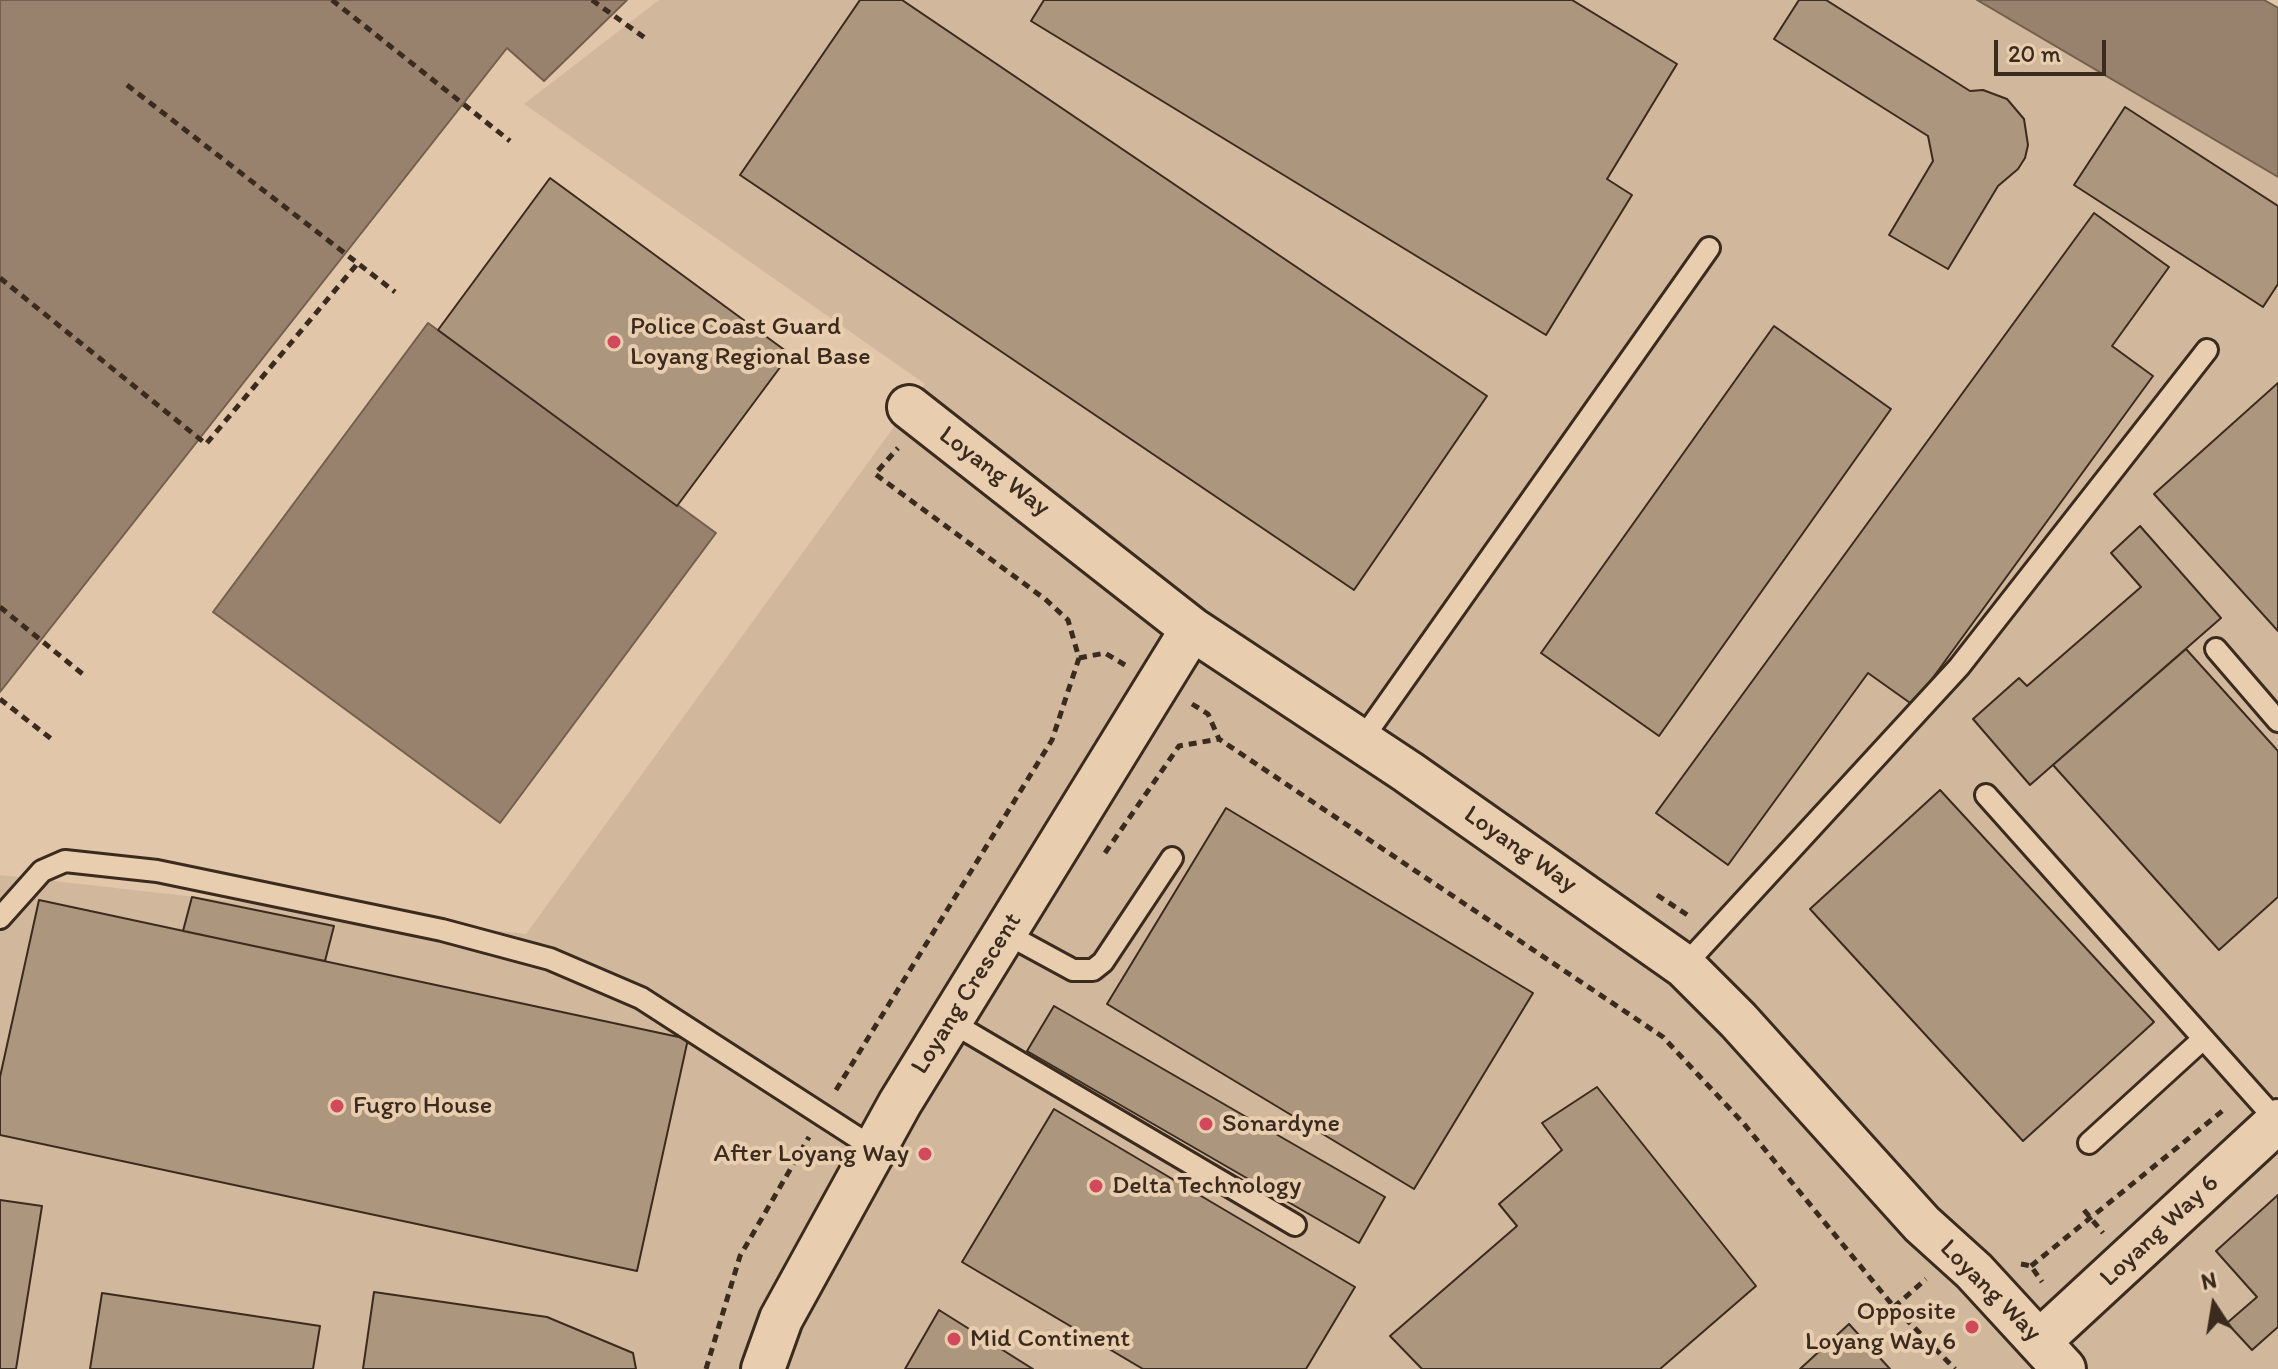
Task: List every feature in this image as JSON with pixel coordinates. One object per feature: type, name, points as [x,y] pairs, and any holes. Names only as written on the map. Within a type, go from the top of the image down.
[{"type":"street","name":"Loyang Way","points":[[916,412],[1192,629],[1361,741],[1684,966],[1738,1020],[1922,1224],[2052,1355]]},
{"type":"street","name":"Loyang Crescent","points":[[763,1369],[781,1319],[875,1149],[1192,629]]},
{"type":"street","name":"Loyang Way 6","points":[[2052,1355],[2278,1121]]},
{"type":"lane","points":[[1361,741],[1709,248]]},
{"type":"lane","points":[[1684,966],[1959,667],[2207,350]]},
{"type":"lane","points":[[2216,649],[2278,721]]},
{"type":"lane","points":[[1986,795],[2278,1121]]},
{"type":"lane","points":[[1005,933],[1073,970],[1093,970],[1103,962],[1172,858]]},
{"type":"lane","points":[[0,918],[42,871],[65,861],[157,871],[442,930],[550,959],[641,998],[875,1149]]},
{"type":"lane","points":[[951,1022],[1295,1225]]},
{"type":"lane","points":[[2089,1143],[2203,1039]]},
{"type":"path","points":[[332,0],[510,141]]},
{"type":"path","points":[[592,0],[645,38]]},
{"type":"path","points":[[127,85],[395,292]]},
{"type":"path","points":[[0,278],[206,444],[358,263]]},
{"type":"path","points":[[832,1097],[1052,740],[1079,658],[1068,620],[1045,599],[875,474],[916,412]]},
{"type":"path","points":[[0,607],[85,676]]},
{"type":"path","points":[[0,699],[54,741]]},
{"type":"path","points":[[1219,739],[1663,1037],[1744,1124],[1894,1307],[1955,1369]]},
{"type":"path","points":[[2031,1266],[2248,1090]]},
{"type":"path","points":[[706,1369],[740,1256],[817,1124]]},
{"type":"shaded area","points":[[0,0],[627,0],[544,81],[507,48],[0,692]]},
{"type":"shaded area","points":[[659,0],[1976,0],[2278,178],[2278,1369],[0,1369],[0,875],[526,934],[925,384],[524,104]]},
{"type":"shaded area","points":[[1977,0],[2264,0],[2278,8],[2278,177]]},
{"type":"shaded area","points":[[428,323],[716,533],[500,823],[213,612]]},
{"type":"building","points":[[860,0],[902,0],[1487,396],[1354,590],[740,175]]},
{"type":"building","points":[[1044,0],[1572,0],[1677,64],[1607,179],[1632,195],[1546,335],[1031,21]]},
{"type":"building","points":[[1799,0],[1826,0],[1970,91],[1983,90],[2007,99],[2024,119],[2028,145],[2025,158],[2018,169],[1998,186],[1948,269],[1889,235],[1933,161],[1928,136],[1774,39]]},
{"type":"building","points":[[2125,107],[2278,206],[2278,284],[2263,307],[2074,185]]},
{"type":"building","name":"Police Coast Guard Loyang Regional Base","points":[[550,178],[790,354],[677,506],[438,330]]},
{"type":"building","points":[[2094,213],[2169,267],[2112,346],[2153,376],[1913,705],[1868,673],[1728,865],[1656,813]]},
{"type":"building","points":[[1774,326],[1891,409],[1659,736],[1541,653]]},
{"type":"building","points":[[2278,383],[2278,631],[2154,494]]},
{"type":"building","points":[[2140,526],[2221,618],[2030,785],[1973,719],[2019,678],[2027,686],[2141,587],[2111,553]]},
{"type":"building","points":[[2186,649],[2278,751],[2278,897],[2219,950],[2053,765]]},
{"type":"building","points":[[1940,790],[2154,1022],[2023,1141],[1810,909]]},
{"type":"building","points":[[1226,808],[1533,993],[1414,1189],[1107,1004]]},
{"type":"building","points":[[192,897],[334,926],[325,961],[183,931]]},
{"type":"building","name":"Fugro House","points":[[39,900],[688,1039],[637,1271],[0,1135],[0,1077]]},
{"type":"building","name":"Sonardyne","points":[[1054,1006],[1385,1197],[1359,1243],[1027,1051]]},
{"type":"building","points":[[1597,1087],[1756,1286],[1660,1369],[1422,1369],[1390,1336],[1517,1226],[1499,1204],[1562,1150],[1542,1123]]},
{"type":"building","name":"Delta Technology","points":[[1054,1109],[1355,1287],[1306,1369],[1143,1369],[962,1262]]},
{"type":"building","points":[[2278,1195],[2278,1327],[2252,1350],[2227,1323],[2257,1297],[2216,1251]]},
{"type":"building","points":[[0,1200],[42,1206],[16,1369],[0,1369]]},
{"type":"building","points":[[374,1292],[547,1317],[633,1353],[636,1369],[363,1369]]},
{"type":"building","points":[[102,1293],[320,1326],[313,1369],[90,1369]]},
{"type":"building","name":"Mid Continent","points":[[939,1310],[1033,1369],[905,1369]]},
{"type":"building","points":[[1849,1324],[1890,1369],[1800,1369]]},
{"type":"place","name":"Police Coast Guard Loyang Regional Base","points":[[614,342]]},
{"type":"place","name":"Fugro House","points":[[337,1106]]},
{"type":"place","name":"Sonardyne","points":[[1206,1124]]},
{"type":"place","name":"After Loyang Way","points":[[925,1154]]},
{"type":"place","name":"Delta Technology","points":[[1096,1186]]},
{"type":"place","name":"Opposite Loyang Way 6","points":[[1972,1327]]},
{"type":"place","name":"Mid Continent","points":[[954,1339]]}]
